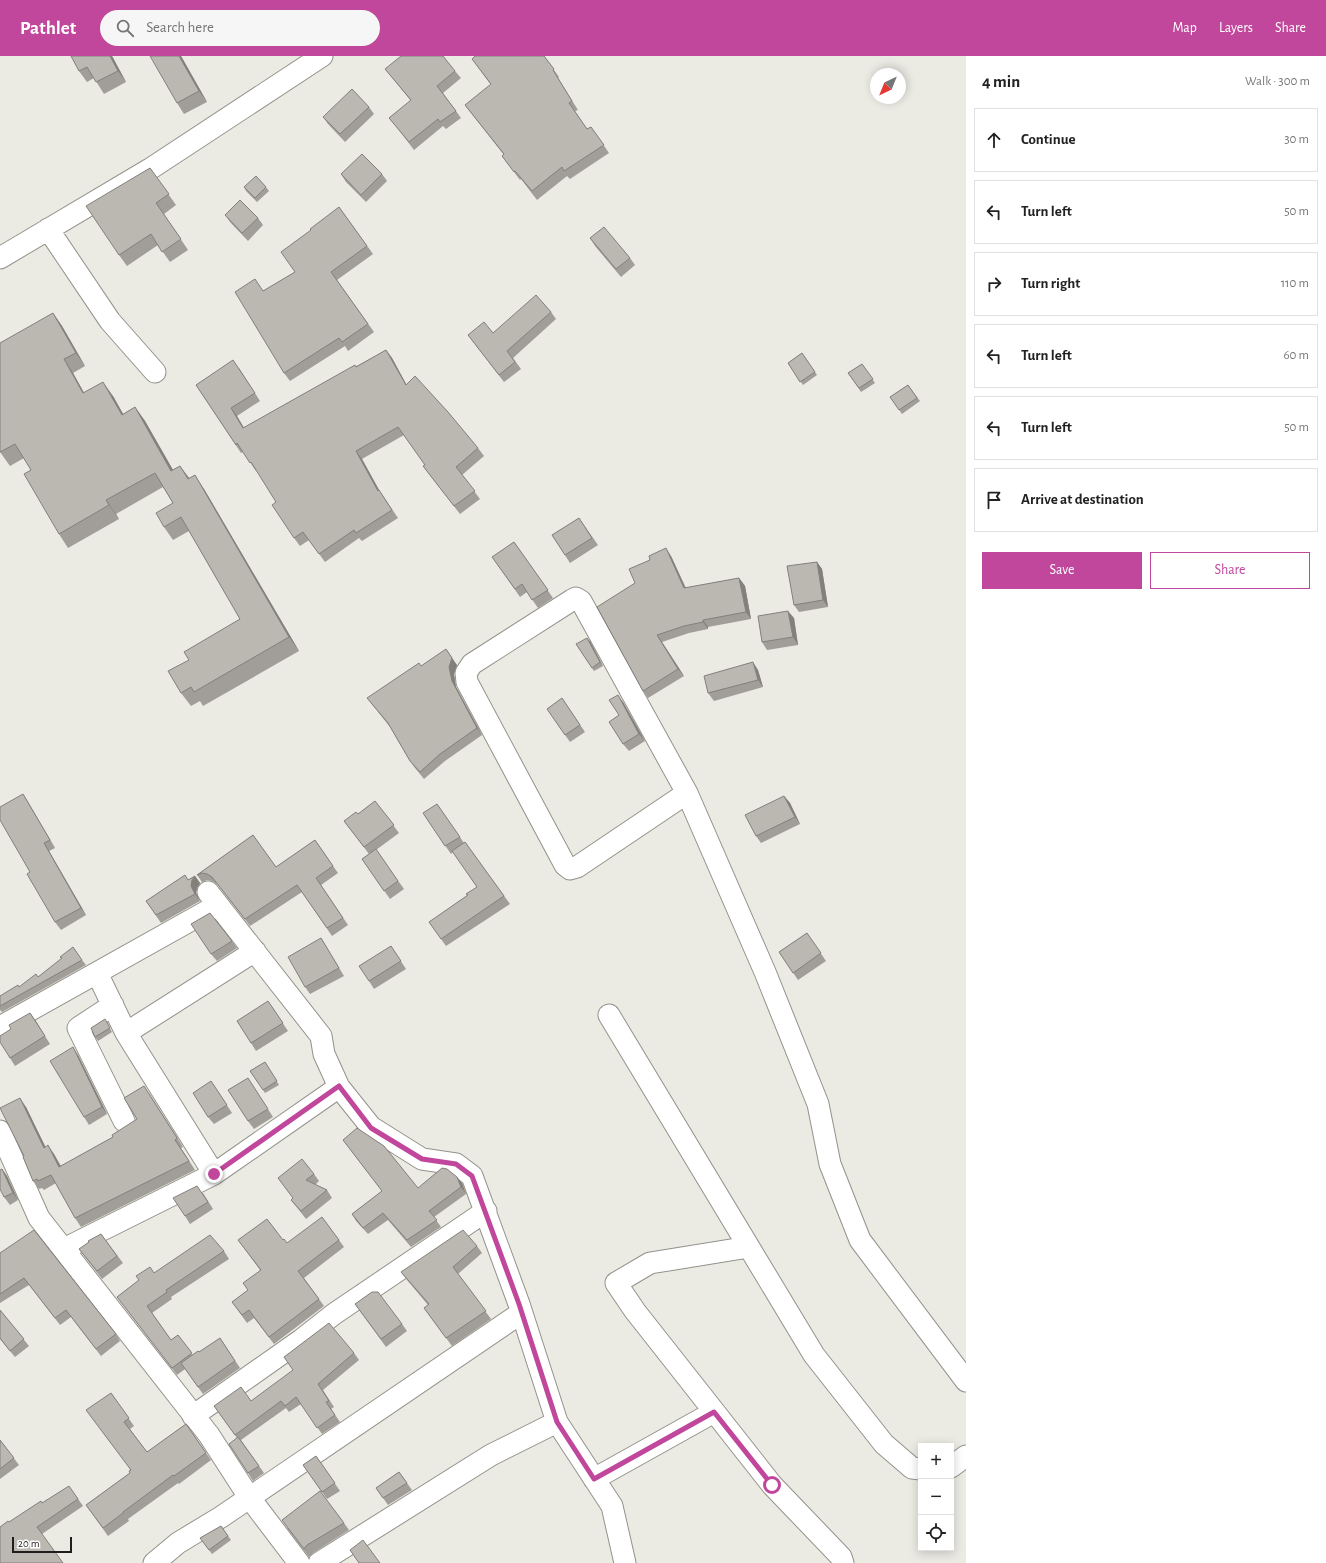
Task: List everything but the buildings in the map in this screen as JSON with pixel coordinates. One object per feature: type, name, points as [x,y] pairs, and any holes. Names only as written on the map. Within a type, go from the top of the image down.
[{"type":"street","points":[[0,258],[150,169],[322,56]]},
{"type":"street","points":[[48,229],[110,321],[155,372]]},
{"type":"street","points":[[687,793],[577,867],[570,869],[565,865],[467,682],[466,673],[472,664],[576,598],[581,601],[687,793],[765,972],[818,1104],[830,1164],[860,1240],[966,1381]]},
{"type":"street","points":[[0,1027],[97,973],[213,898],[322,1036],[324,1054],[339,1086],[371,1128],[422,1159],[456,1164],[472,1176],[522,1312],[557,1422],[612,1506],[625,1563]]},
{"type":"street","points":[[126,1033],[255,951]]},
{"type":"street","points":[[97,973],[126,1033],[214,1174]]},
{"type":"street","points":[[113,1005],[78,1028],[124,1121]]},
{"type":"street","points":[[609,1015],[814,1356],[884,1444],[912,1468],[918,1469]]},
{"type":"street","points":[[64,1249],[214,1174],[339,1086]]},
{"type":"street","points":[[0,1131],[39,1218],[209,1435],[249,1497],[299,1563]]},
{"type":"street","points":[[193,1416],[301,1340],[334,1314],[486,1211]]},
{"type":"street","points":[[749,1247],[650,1263],[616,1283],[634,1311],[772,1485],[841,1557],[843,1563]]},
{"type":"street","points":[[154,1563],[178,1543],[221,1517],[522,1312]]},
{"type":"street","points":[[594,1479],[714,1412]]},
{"type":"street","points":[[319,1563],[491,1454],[557,1422]]},
{"type":"street","points":[[954,1465],[966,1456]]},
{"type":"route","points":[[214,1174],[339,1086],[371,1128],[422,1159],[456,1164],[472,1176],[519,1304],[557,1422],[594,1479],[714,1412],[772,1485]]}]
